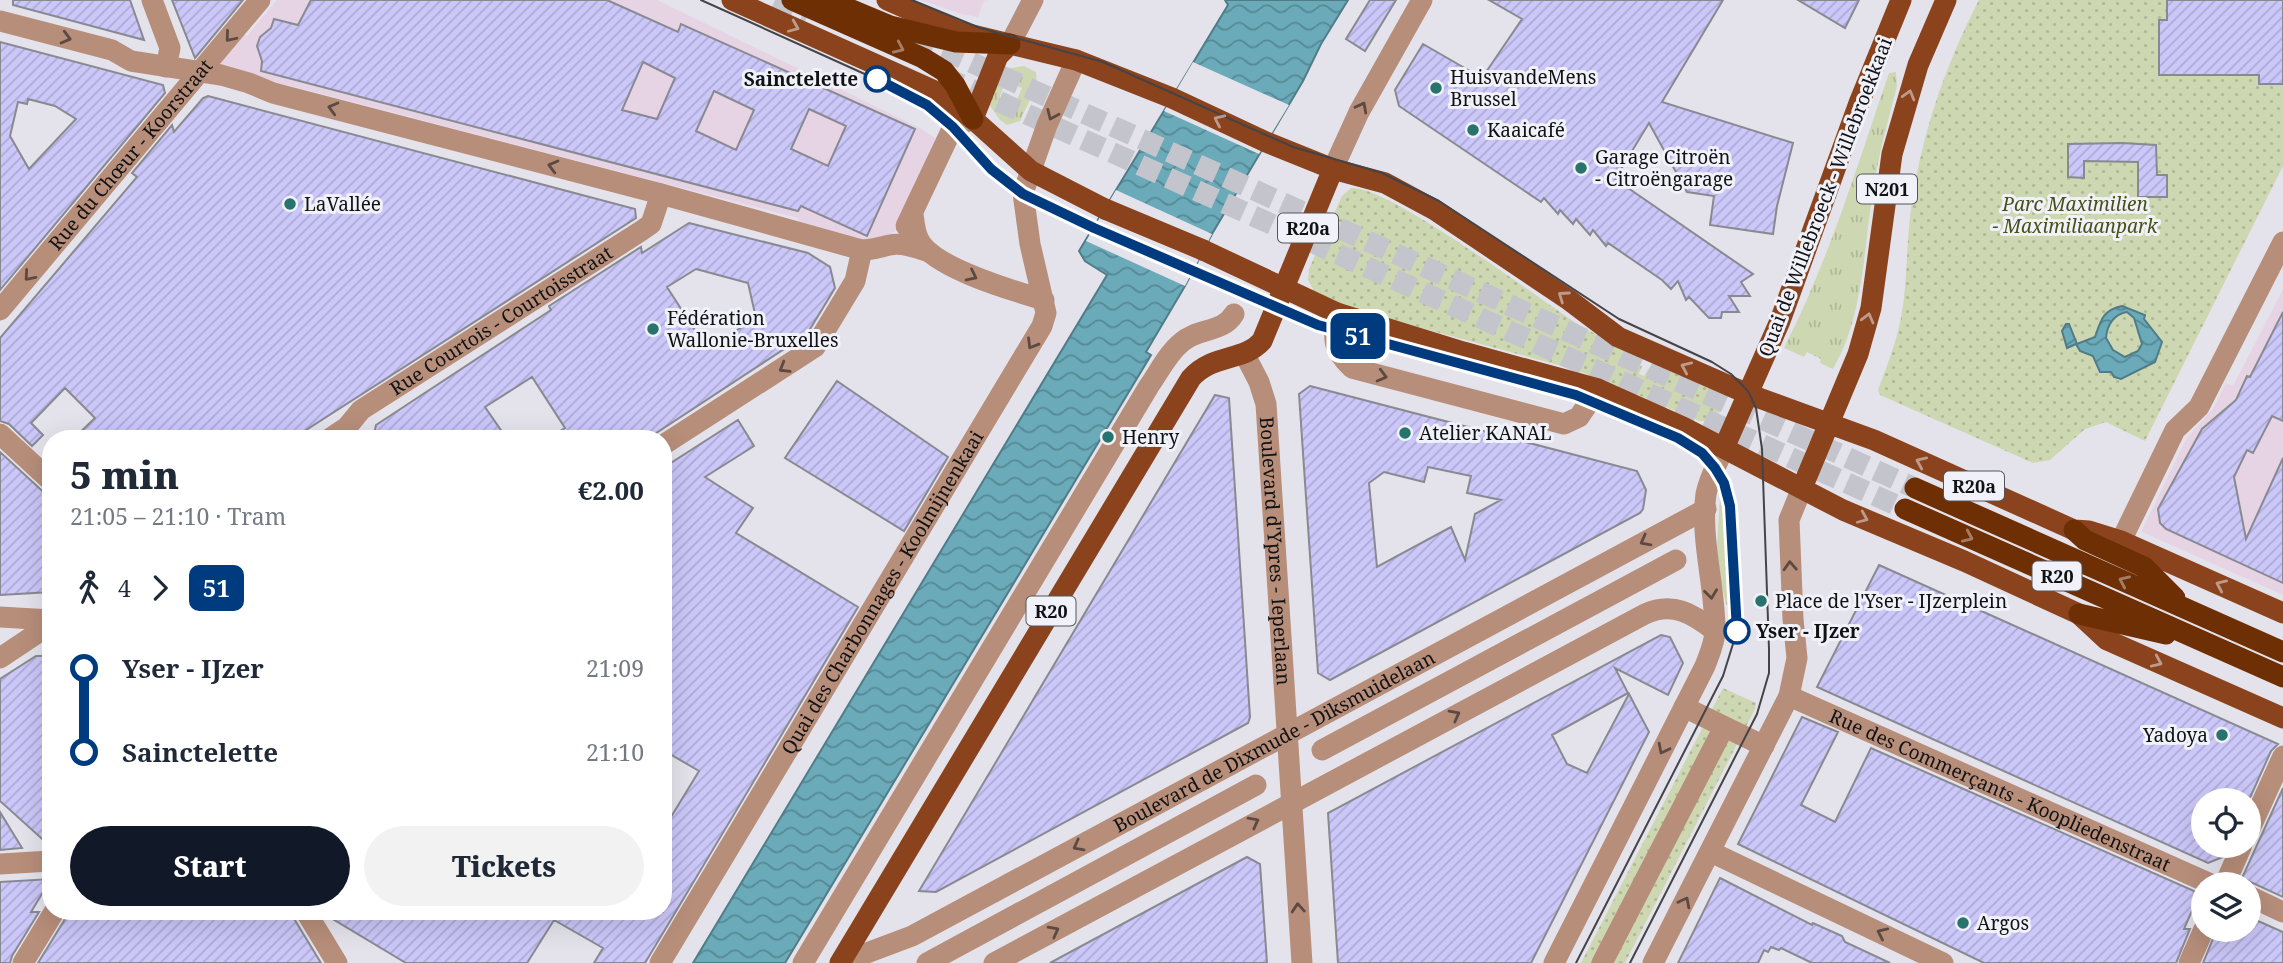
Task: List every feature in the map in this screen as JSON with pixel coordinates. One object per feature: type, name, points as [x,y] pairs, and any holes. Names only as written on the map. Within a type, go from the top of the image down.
[{"type":"highway","points":[[792,0],[923,58],[944,71],[955,85],[973,119]]},
{"type":"highway","points":[[828,0],[890,26],[957,42],[1010,44]]},
{"type":"highway","name":"R20","points":[[1914,488],[2283,652]]},
{"type":"highway","name":"R20","points":[[1905,509],[2283,677]]},
{"type":"highway","points":[[2074,530],[2085,540],[2144,568],[2187,609]]},
{"type":"highway","points":[[2079,614],[2209,643]]},
{"type":"main road","points":[[732,0],[935,90],[973,119],[1031,171],[1105,209],[1203,250],[1337,313],[1462,352],[1598,389],[1683,427],[1843,510],[1964,561],[2079,614],[2107,640],[2283,718]]},
{"type":"main road","points":[[887,0],[960,32],[1076,60],[1172,98],[1266,142],[1333,169],[1385,183],[1407,194],[1569,300],[1618,337],[1748,394],[1830,423],[1801,488]]},
{"type":"main road","name":"Quai de Willebroeck - Willebroekkaai","points":[[1748,394],[1780,321],[1859,103],[1901,0]]},
{"type":"main road","name":"Quai de Willebroeck - Willebroekkaai","points":[[1830,423],[1858,354],[1871,308],[1892,154],[1918,65],[1941,2]]},
{"type":"main road","points":[[973,119],[998,56],[1010,44]]},
{"type":"main road","name":"R20a","points":[[1282,287],[1333,169]]},
{"type":"main road","name":"R20","points":[[840,963],[1191,378],[1213,362],[1244,353],[1262,341],[1282,287]]},
{"type":"main road","points":[[1724,448],[1748,394]]},
{"type":"main road","name":"R20a","points":[[1830,423],[1874,440],[2074,530],[2089,531],[2120,541],[2283,612]]},
{"type":"street","points":[[152,0],[170,48],[166,68]]},
{"type":"street","name":"Rue du Chœur - Koorstraat","points":[[0,310],[260,0]]},
{"type":"street","points":[[1010,44],[1033,0]]},
{"type":"street","points":[[1333,169],[1359,113],[1422,0]]},
{"type":"street","points":[[0,21],[112,50],[131,61],[198,74],[220,75],[273,93],[661,194],[862,250],[874,250],[891,244],[910,246],[929,252],[976,279],[1044,300]]},
{"type":"street","points":[[1031,171],[1047,125],[1076,60]]},
{"type":"street","points":[[891,244],[913,214],[953,127],[973,119]]},
{"type":"street","name":"Quai des Charbonnages - Koolmijnenkaai","points":[[660,963],[1042,326],[1046,313],[1044,300],[1023,208],[1023,194],[1031,171]]},
{"type":"street","name":"Rue Courtois - Courtoisstraat","points":[[352,430],[361,410],[651,224],[661,194]]},
{"type":"street","points":[[913,214],[919,240],[929,252]]},
{"type":"street","points":[[2120,541],[2175,430],[2199,407],[2283,242]]},
{"type":"street","points":[[672,439],[815,347],[855,281],[862,250]]},
{"type":"street","points":[[1337,313],[1334,330],[1338,355],[1352,368],[1564,424],[1579,417],[1598,389]]},
{"type":"street","name":"R20","points":[[803,963],[885,842],[1156,390],[1182,341],[1224,324],[1234,314]]},
{"type":"street","name":"Boulevard d'Ypres - Ieperlaan","points":[[1244,353],[1259,382],[1266,404],[1302,963]]},
{"type":"street","points":[[0,434],[42,473]]},
{"type":"street","points":[[1554,963],[1713,646],[1715,631],[1707,561],[1706,509],[1708,485],[1724,448]]},
{"type":"street","points":[[1653,963],[1789,696],[1797,658],[1791,592],[1789,520],[1801,488]]},
{"type":"street","name":"Boulevard de Dixmude - Diksmuidelaan","points":[[840,963],[912,936],[1706,509]]},
{"type":"street","name":"Boulevard de Dixmude - Diksmuidelaan","points":[[1322,750],[1676,559]]},
{"type":"street","points":[[994,963],[1654,610],[1682,610],[1715,631]]},
{"type":"street","points":[[0,617],[42,621]]},
{"type":"street","points":[[0,658],[42,628]]},
{"type":"street","name":"Rue des Commerçants - Koopliedenstraat","points":[[1789,696],[2191,876]]},
{"type":"street","points":[[1684,707],[1764,746]]},
{"type":"street","points":[[1602,963],[1721,731]]},
{"type":"street","points":[[2261,805],[2283,756]]},
{"type":"street","name":"Boulevard de Dixmude - Diksmuidelaan","points":[[927,963],[1256,785]]},
{"type":"street","points":[[1711,852],[1918,958],[1943,963]]},
{"type":"street","points":[[0,864],[42,862]]},
{"type":"street","points":[[2261,902],[2283,912]]},
{"type":"street","points":[[23,963],[49,920]]},
{"type":"street","points":[[311,920],[337,963]]},
{"type":"street","points":[[2189,963],[2198,942]]},
{"type":"shaded area","points":[[277,0],[657,0],[920,128],[935,138],[900,224],[894,232],[886,236],[864,241],[798,224],[798,218],[284,84],[283,89],[218,65],[241,32],[247,36]]},
{"type":"shaded area","points":[[921,0],[987,0],[984,1],[978,17]]},
{"type":"shaded area","points":[[2283,289],[2283,595],[2142,530],[2186,439],[2213,409],[2226,383],[2233,386]]},
{"type":"green space","name":"Parc Maximilien - Maximiliaanpark","points":[[1979,0],[2167,0],[2167,20],[2159,20],[2159,75],[2259,75],[2259,84],[2283,84],[2283,166],[2145,441],[2106,422],[2085,429],[2050,460],[2033,463],[1880,395],[1878,390],[1901,318],[1910,216],[1922,149],[1946,73]]},
{"type":"green space","points":[[1024,66],[1036,72],[1037,84],[1020,121],[1007,125],[1000,120],[981,93],[992,71]],"holes":[[[1006,81],[1022,88],[1015,104],[999,98]]]},
{"type":"green space","points":[[1896,72],[1897,86],[1875,178],[1857,305],[1851,327],[1833,369],[1807,352],[1804,357],[1784,348],[1829,247],[1889,73]]},
{"type":"green space","points":[[1351,188],[1369,192],[1428,222],[1576,323],[1633,354],[1630,360],[1642,366],[1639,374],[1644,376],[1652,363],[1713,390],[1720,397],[1720,412],[1708,421],[1699,421],[1573,369],[1355,310],[1314,291],[1308,280],[1309,269],[1342,196]]},
{"type":"green space","points":[[1720,497],[1725,504],[1732,558],[1734,587],[1731,608],[1726,604],[1716,561]]},
{"type":"green space","points":[[1723,688],[1756,703],[1755,709],[1625,963],[1581,963]]},
{"type":"water","points":[[1225,0],[1348,0],[1146,352],[1151,355],[785,963],[693,963],[1107,275],[1085,261],[1079,251],[1228,5]]},
{"type":"water","points":[[2122,306],[2145,315],[2144,319],[2162,342],[2155,362],[2121,379],[2114,377],[2111,372],[2100,372],[2093,356],[2080,351],[2076,344],[2067,348],[2062,331],[2066,324],[2069,324],[2077,344],[2095,337],[2104,317],[2111,310]],"holes":[[[2127,312],[2134,318],[2142,344],[2138,351],[2125,357],[2113,350],[2106,338],[2107,333],[2118,315]]]},
{"type":"pier","points":[[1193,62],[1289,105],[1259,154],[1164,111]]},
{"type":"pier","points":[[1116,190],[1212,234],[1185,286],[1086,241]]},
{"type":"building","points":[[13,0],[130,0],[144,40],[13,5]]},
{"type":"building","points":[[172,0],[243,0],[195,58]]},
{"type":"building","points":[[311,0],[607,0],[678,32],[681,24],[915,129],[867,236],[801,206],[798,211],[261,71],[262,61],[257,46],[260,37],[271,28],[274,19],[298,25]],"holes":[[[643,62],[675,78],[657,119],[622,110]],[[714,91],[754,110],[736,150],[696,131]],[[809,109],[846,126],[828,166],[791,149]]]},
{"type":"building","points":[[1370,0],[1396,0],[1365,51],[1346,39]]},
{"type":"building","points":[[1489,0],[1723,0],[1662,102],[1793,143],[1777,206],[1773,234],[1710,225],[1714,196],[1687,192],[1649,123],[1615,179],[1753,274],[1741,282],[1750,296],[1729,296],[1739,312],[1722,312],[1721,318],[1709,318],[1689,297],[1686,300],[1678,281],[1671,289],[1608,243],[1606,246],[1593,230],[1590,235],[1576,219],[1573,224],[1560,210],[1558,214],[1544,198],[1541,202],[1399,106],[1395,90],[1423,44],[1482,78],[1522,19]]},
{"type":"building","points":[[1798,0],[1859,0],[1845,28]]},
{"type":"building","points":[[2167,0],[2283,0],[2283,84],[2259,84],[2259,75],[2159,75],[2159,20],[2167,20]]},
{"type":"building","points":[[0,42],[163,85],[165,93],[0,290]],"holes":[[[28,99],[55,106],[76,119],[29,169],[10,136],[18,102],[27,104]]]},
{"type":"building","points":[[208,96],[635,209],[636,218],[306,430],[82,430],[95,418],[65,388],[31,423],[42,434],[32,446],[9,424],[0,421],[0,338],[137,177],[132,173],[172,125],[174,132],[203,98]]},
{"type":"building","points":[[2068,144],[2156,145],[2157,175],[2167,175],[2167,197],[2138,197],[2138,162],[2084,161],[2084,178],[2068,177]]},
{"type":"building","points":[[689,223],[808,253],[830,267],[835,288],[807,334],[661,430],[562,430],[565,428],[532,377],[485,407],[501,430],[375,430],[376,425],[551,310],[549,306],[641,247],[642,253]],"holes":[[[696,269],[748,283],[756,318],[707,349],[667,287]]]},
{"type":"building","points":[[2283,312],[2283,421],[2272,416],[2253,453],[2247,450],[2234,477],[2246,539],[2283,458],[2283,583],[2166,529],[2160,523],[2158,509],[2202,429],[2236,400]]},
{"type":"building","points":[[837,381],[948,457],[904,531],[785,458]]},
{"type":"building","points":[[1310,386],[1637,471],[1646,490],[1643,509],[1330,680],[1318,673],[1299,394]],"holes":[[[1428,467],[1471,476],[1467,493],[1501,500],[1475,514],[1465,560],[1451,527],[1377,567],[1369,483],[1384,472],[1424,482]]]},
{"type":"building","points":[[1215,395],[1229,398],[1250,717],[1248,723],[936,892],[919,891]]},
{"type":"building","points":[[738,420],[754,446],[705,477],[753,508],[736,533],[858,607],[672,918],[672,815],[699,771],[672,755],[672,462]]},
{"type":"building","points":[[0,452],[42,491],[42,593],[0,595]]},
{"type":"building","points":[[1879,565],[2278,744],[2271,751],[2254,788],[2191,788],[2191,855],[1817,687]]},
{"type":"building","points":[[1661,635],[1670,637],[1683,663],[1668,695],[1615,668],[1628,693],[1552,735],[1567,764],[1587,773],[1629,694],[1649,732],[1531,963],[1338,963],[1328,813]]},
{"type":"building","points":[[36,656],[42,656],[42,839],[0,801],[0,679]]},
{"type":"building","points":[[1802,717],[1838,732],[1801,805],[1835,822],[1871,748],[2191,890],[2191,913],[2184,929],[2190,929],[2176,963],[1984,963],[1738,844]]},
{"type":"building","points":[[2283,788],[2283,897],[2261,887],[2261,872],[2245,872],[2251,858],[2261,858],[2261,836]]},
{"type":"building","points":[[0,812],[22,848],[0,850]]},
{"type":"building","points":[[1247,857],[1260,864],[1267,963],[1050,963]]},
{"type":"building","points":[[2197,858],[2220,858],[2208,863]]},
{"type":"building","points":[[1720,878],[1812,925],[1813,923],[1842,936],[1845,942],[1890,963],[1812,963],[1781,948],[1779,950],[1771,947],[1768,952],[1764,950],[1758,963],[1678,963]]},
{"type":"building","points":[[42,880],[42,894],[31,912],[39,912],[10,963],[0,963],[0,882]]},
{"type":"building","points":[[64,920],[295,920],[321,963],[38,963]]},
{"type":"building","points":[[334,920],[554,920],[527,963],[406,963]]},
{"type":"building","points":[[554,920],[671,920],[645,963],[594,963],[603,948]]},
{"type":"building","points":[[2261,922],[2283,932],[2283,963],[2203,963],[2212,942],[2261,942]]},
{"type":"tunnel","points":[[775,0],[808,15]]},
{"type":"tunnel","points":[[915,37],[1915,488]]},
{"type":"tunnel","points":[[942,76],[1905,509]]},
{"type":"tram line","points":[[701,0],[909,94],[953,127],[991,169],[1051,209],[1318,325],[1576,395],[1678,438],[1702,453],[1724,483],[1730,506],[1737,631],[1723,676],[1576,963]]},
{"type":"tram line","points":[[912,0],[980,28],[1103,62],[1293,147],[1382,173],[1439,201],[1619,319],[1712,362],[1731,374],[1748,391],[1756,408],[1762,449],[1769,673],[1757,714],[1630,963]]},
{"type":"tram line","name":"51","points":[[877,79],[927,105],[953,127],[991,169],[1023,194],[1051,209],[1318,325],[1591,400],[1678,438],[1702,453],[1724,483],[1730,506],[1737,631]]},
{"type":"place","name":"Sainctelette","points":[[877,79]]},
{"type":"place","name":"HuisvandeMens Brussel","points":[[1436,88]]},
{"type":"place","name":"Kaaicafé","points":[[1473,130]]},
{"type":"place","name":"Garage Citroën - Citroëngarage","points":[[1581,168]]},
{"type":"place","name":"LaVallée","points":[[290,204]]},
{"type":"place","name":"Fédération Wallonie-Bruxelles","points":[[653,329]]},
{"type":"place","name":"Atelier KANAL","points":[[1405,433]]},
{"type":"place","name":"Henry","points":[[1108,437]]},
{"type":"place","name":"Place de l'Yser - IJzerplein","points":[[1761,601]]},
{"type":"place","name":"Yser - IJzer","points":[[1737,631]]},
{"type":"place","name":"Yadoya","points":[[2222,735]]},
{"type":"place","name":"Argos","points":[[1963,923]]}]
